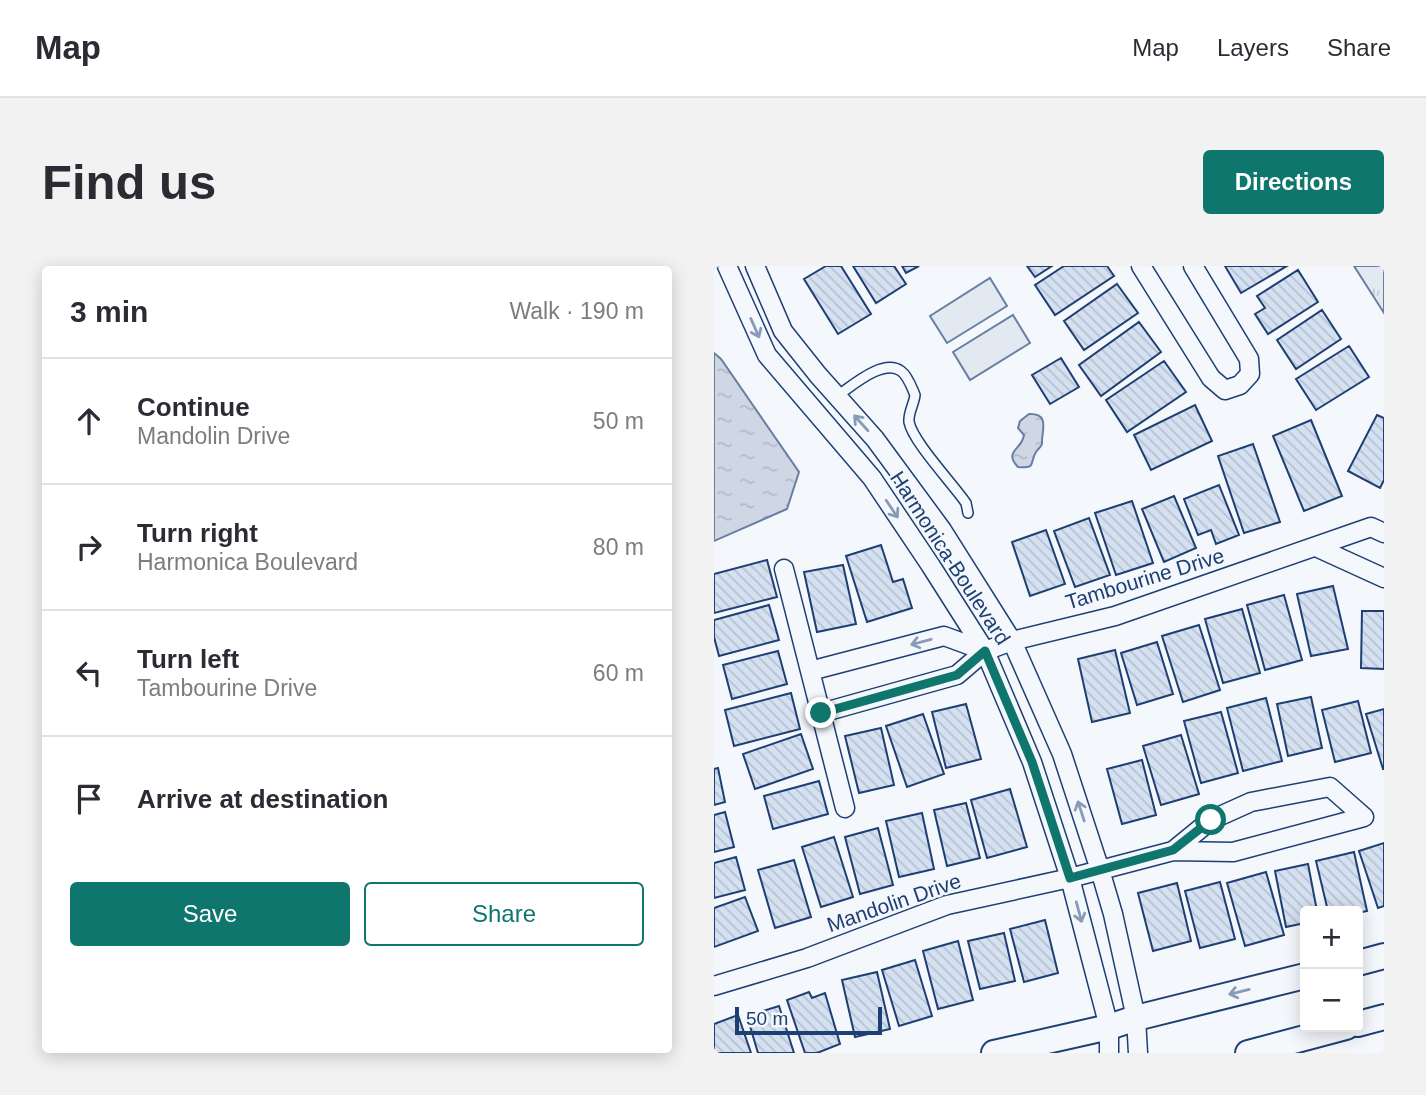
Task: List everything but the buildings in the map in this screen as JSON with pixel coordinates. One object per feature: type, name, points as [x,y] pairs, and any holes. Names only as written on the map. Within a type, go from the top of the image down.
[{"type":"street","points":[[1141,266],[1211,378],[1225,390],[1240,385],[1250,374],[1250,359],[1193,266]]},
{"type":"street","points":[[731,274],[757,267]]},
{"type":"street","name":"Harmonica Boulevard","points":[[757,267],[783,331],[875,439],[942,530],[1012,641],[1062,754],[1100,870],[1113,914],[1136,1018],[1138,1053]]},
{"type":"street","name":"Harmonica Boulevard","points":[[731,274],[767,355],[872,478],[985,651],[1032,762],[1070,878],[1109,1027],[1109,1053]]},
{"type":"street","name":"Tambourine Drive","points":[[821,713],[957,675],[985,651],[1012,641],[1115,616],[1371,527],[1384,533]]},
{"type":"street","points":[[1316,547],[1384,578]]},
{"type":"street","points":[[784,569],[845,808]]},
{"type":"street","points":[[810,671],[943,636],[985,651]]},
{"type":"street","name":"Mandolin Drive","points":[[714,986],[807,958],[947,905],[1070,878],[1173,850],[1233,852],[1364,817],[1330,787],[1251,802],[1211,820],[1173,850]]},
{"type":"street","points":[[1363,961],[1384,956]]},
{"type":"street","points":[[994,1053],[1109,1027],[1300,977]]},
{"type":"street","points":[[1363,1023],[1384,1017]]},
{"type":"street","points":[[1248,1053],[1327,1032]]},
{"type":"lane","points":[[837,396],[876,370],[888,368],[901,371],[915,395],[909,422],[917,438],[966,503],[968,513]]},
{"type":"green space","points":[[1354,266],[1384,266],[1384,313]]},
{"type":"green space","points":[[990,278],[1007,306],[947,343],[930,316]]},
{"type":"green space","points":[[1013,315],[1030,343],[970,380],[953,352]]},
{"type":"water","points":[[714,353],[721,359],[799,472],[787,509],[714,541]]},
{"type":"water","points":[[1029,414],[1043,420],[1042,444],[1030,466],[1018,467],[1012,457],[1024,435],[1018,428],[1020,421]]},
{"type":"route","points":[[821,713],[957,675],[985,651],[1032,762],[1070,878],[1173,850],[1211,820]]}]
